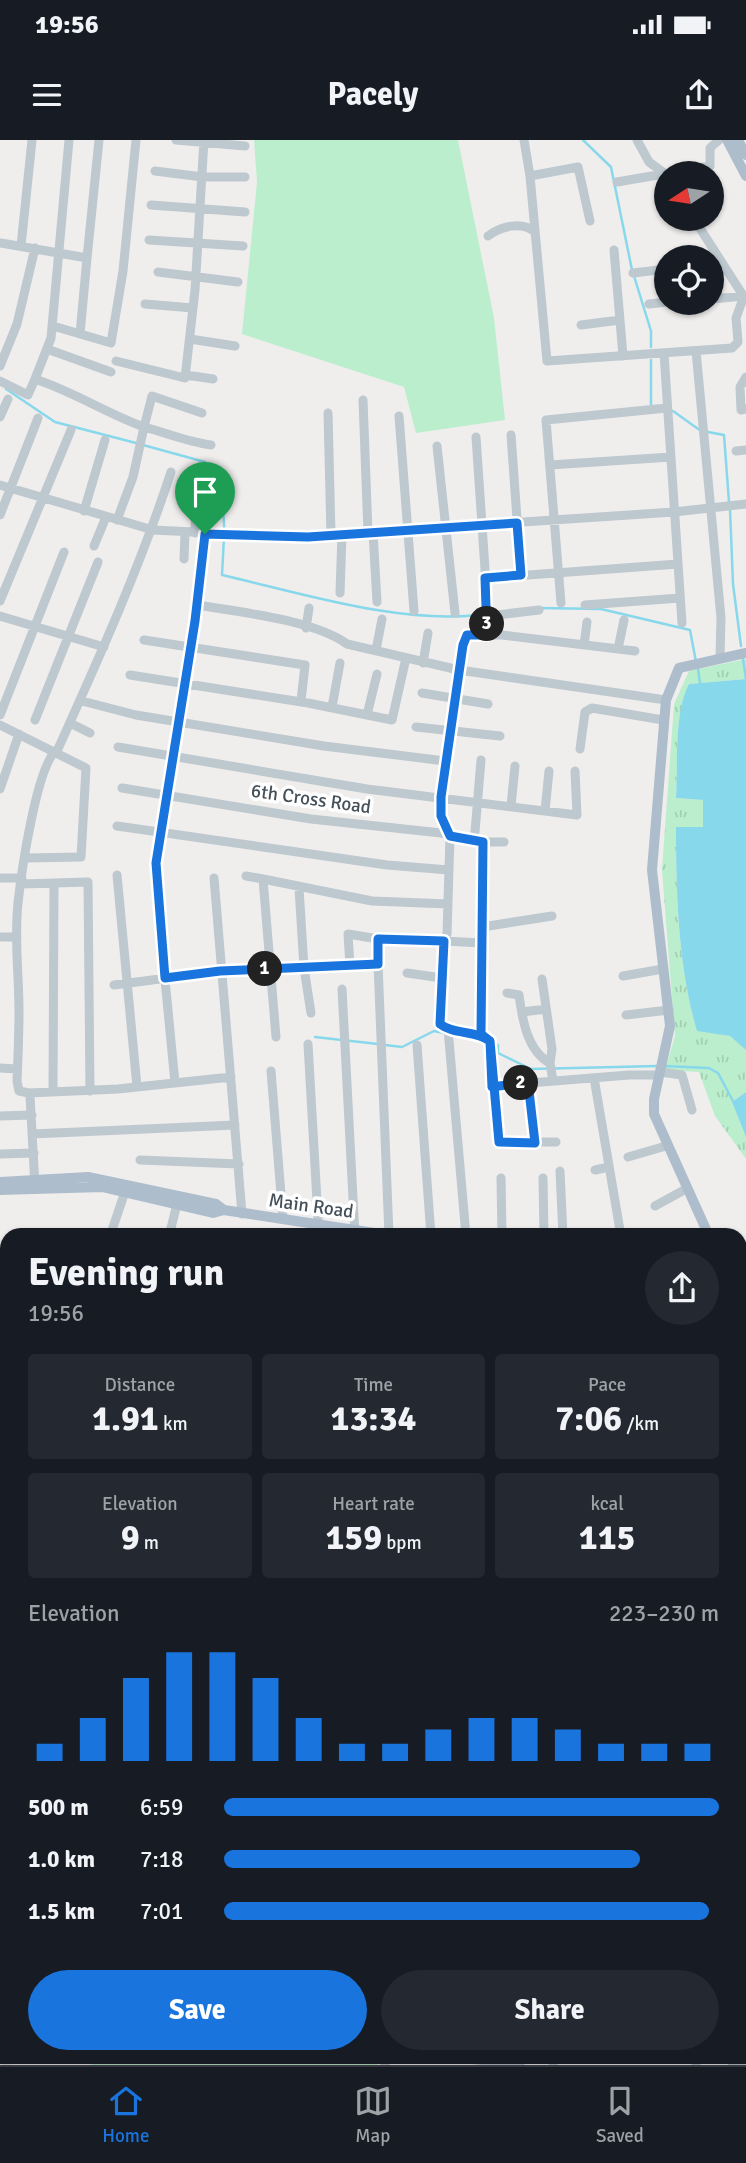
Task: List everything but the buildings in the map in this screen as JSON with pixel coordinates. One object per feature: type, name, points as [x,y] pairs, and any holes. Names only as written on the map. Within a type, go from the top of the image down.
[{"type":"main road","points":[[727,140],[746,176]]},
{"type":"main road","points":[[738,140],[746,155]]},
{"type":"main road","points":[[705,1228],[666,1146],[654,1114],[660,1070],[670,1035],[652,870],[663,720],[666,700],[676,671],[686,664],[746,653]]},
{"type":"main road","name":"Main Road","points":[[35,1183],[84,1177],[178,1200],[216,1204],[224,1210],[283,1219],[312,1228]]},
{"type":"main road","points":[[0,1182],[35,1183]]},
{"type":"main road","points":[[0,1190],[35,1183]]},
{"type":"street","points":[[21,246],[32,140]]},
{"type":"street","points":[[0,381],[28,395],[47,349],[53,326],[61,254],[69,140]]},
{"type":"street","points":[[80,334],[99,140]]},
{"type":"street","points":[[53,326],[111,343],[123,271],[136,140]]},
{"type":"street","points":[[176,140],[245,146]]},
{"type":"street","points":[[524,140],[530,176],[547,361],[728,349],[736,345],[736,318],[745,298]]},
{"type":"street","points":[[637,140],[654,166]]},
{"type":"street","points":[[710,161],[710,148],[719,140]]},
{"type":"street","points":[[186,375],[199,243],[204,142]]},
{"type":"street","points":[[530,176],[578,167],[590,221]]},
{"type":"street","points":[[155,171],[203,177],[245,177]]},
{"type":"street","points":[[617,182],[654,177]]},
{"type":"street","points":[[151,205],[244,212]]},
{"type":"street","points":[[488,236],[510,226],[529,227],[535,232]]},
{"type":"street","points":[[149,240],[243,246]]},
{"type":"street","points":[[0,244],[87,258]]},
{"type":"street","points":[[0,366],[17,324],[35,248]]},
{"type":"street","points":[[614,250],[623,356]]},
{"type":"street","points":[[633,273],[654,271]]},
{"type":"street","points":[[158,272],[238,282]]},
{"type":"street","points":[[724,272],[745,298]]},
{"type":"street","points":[[724,299],[745,298]]},
{"type":"street","points":[[649,304],[654,303]]},
{"type":"street","points":[[145,304],[193,308]]},
{"type":"street","points":[[581,324],[620,320]]},
{"type":"street","points":[[190,338],[234,346]]},
{"type":"street","points":[[47,349],[111,372]]},
{"type":"street","points":[[696,351],[721,618],[714,658]]},
{"type":"street","points":[[664,353],[681,623]]},
{"type":"street","points":[[116,361],[185,378],[186,375],[213,379]]},
{"type":"street","points":[[746,377],[740,390],[741,410],[746,409]]},
{"type":"street","points":[[35,379],[69,390],[109,414],[175,435],[185,442],[211,445]]},
{"type":"street","points":[[117,520],[152,396],[202,413]]},
{"type":"street","points":[[0,417],[8,399]]},
{"type":"street","points":[[363,400],[370,532],[377,602]]},
{"type":"street","points":[[561,603],[546,420],[667,408]]},
{"type":"street","points":[[328,413],[331,535]]},
{"type":"street","points":[[399,416],[414,611]]},
{"type":"street","points":[[0,514],[38,418]]},
{"type":"street","points":[[0,601],[71,430]]},
{"type":"street","points":[[511,435],[521,575]]},
{"type":"street","points":[[476,437],[488,615],[487,635]]},
{"type":"street","points":[[84,511],[105,440]]},
{"type":"street","points":[[437,446],[443,528],[454,613]]},
{"type":"street","points":[[550,465],[671,457]]},
{"type":"street","points":[[171,472],[153,530],[82,701],[58,749],[52,753],[37,792],[21,881],[17,937],[19,1091],[90,1091],[231,1077]]},
{"type":"street","points":[[0,485],[43,500],[153,530],[300,537],[554,521],[710,509],[741,504]]},
{"type":"street","points":[[175,1083],[155,876],[197,605],[196,494]]},
{"type":"street","points":[[94,547],[106,517]]},
{"type":"street","points":[[184,559],[195,533]]},
{"type":"street","points":[[340,593],[342,534]]},
{"type":"street","points":[[0,715],[64,552]]},
{"type":"street","points":[[34,720],[70,637],[98,562]]},
{"type":"street","points":[[485,578],[678,565]]},
{"type":"street","points":[[585,605],[680,598]]},
{"type":"street","points":[[197,605],[288,620],[337,636],[347,644],[424,663],[666,700]]},
{"type":"street","points":[[306,628],[309,608]]},
{"type":"street","points":[[488,615],[540,610]]},
{"type":"street","points":[[0,616],[104,647]]},
{"type":"street","points":[[376,650],[382,619]]},
{"type":"street","points":[[618,649],[624,620]]},
{"type":"street","points":[[584,645],[587,622]]},
{"type":"street","points":[[424,663],[428,634]]},
{"type":"street","points":[[556,1142],[499,1142],[490,1041],[481,1034],[448,1029],[440,1024],[450,836],[441,816],[441,797],[454,699],[467,635],[635,651]]},
{"type":"street","points":[[144,640],[305,665],[301,701]]},
{"type":"street","points":[[130,675],[394,718],[406,658]]},
{"type":"street","points":[[332,707],[340,663]]},
{"type":"street","points":[[367,715],[377,674]]},
{"type":"street","points":[[422,693],[488,704]]},
{"type":"street","points":[[82,701],[136,715],[324,746],[445,761]]},
{"type":"street","points":[[580,748],[585,712],[592,708],[663,720]]},
{"type":"street","points":[[70,723],[90,733]]},
{"type":"street","points":[[0,725],[86,768],[81,857],[26,858]]},
{"type":"street","points":[[416,727],[500,736]]},
{"type":"street","points":[[0,789],[19,734]]},
{"type":"street","points":[[118,747],[367,789],[577,815],[575,771]]},
{"type":"street","points":[[475,832],[481,761]]},
{"type":"street","points":[[512,806],[515,766]]},
{"type":"street","points":[[545,811],[549,771]]},
{"type":"street","name":"6th Cross Road","points":[[122,788],[311,819],[483,842],[504,842]]},
{"type":"street","points":[[117,825],[387,865],[449,870]]},
{"type":"street","points":[[481,1034],[483,842]]},
{"type":"street","points":[[117,875],[137,1087]]},
{"type":"street","points":[[246,876],[372,901],[448,904]]},
{"type":"street","points":[[0,878],[54,884],[89,883],[90,1091]]},
{"type":"street","points":[[214,878],[242,1214]]},
{"type":"street","points":[[264,879],[276,1037]]},
{"type":"street","points":[[53,1091],[54,884]]},
{"type":"street","points":[[299,888],[304,968],[311,1013]]},
{"type":"street","points":[[482,927],[552,916]]},
{"type":"street","points":[[350,966],[348,934],[378,939],[482,943]]},
{"type":"street","points":[[0,937],[17,937]]},
{"type":"street","points":[[378,939],[380,1044],[391,1228]]},
{"type":"street","points":[[114,985],[220,971],[378,964]]},
{"type":"street","points":[[623,976],[663,969]]},
{"type":"street","points":[[407,973],[442,978]]},
{"type":"street","points":[[542,979],[552,1049],[551,1070]]},
{"type":"street","points":[[342,989],[355,1228]]},
{"type":"street","points":[[507,993],[519,995],[532,1045],[551,1070],[594,1078],[660,1070],[682,1075],[692,1110]]},
{"type":"street","points":[[522,1012],[546,1009]]},
{"type":"street","points":[[626,1016],[669,1010]]},
{"type":"street","points":[[448,1029],[465,1228]]},
{"type":"street","points":[[308,1044],[319,1228]]},
{"type":"street","points":[[417,1045],[430,1228]]},
{"type":"street","points":[[0,1068],[17,1069]]},
{"type":"street","points":[[492,1087],[528,1082],[551,1070]]},
{"type":"street","points":[[271,1071],[283,1219]]},
{"type":"street","points":[[594,1078],[620,1228]]},
{"type":"street","points":[[528,1082],[535,1143]]},
{"type":"street","points":[[29,1093],[35,1183]]},
{"type":"street","points":[[0,1115],[32,1115]]},
{"type":"street","points":[[32,1134],[235,1125]]},
{"type":"street","points":[[628,1157],[666,1146]]},
{"type":"street","points":[[0,1154],[34,1153]]},
{"type":"street","points":[[140,1160],[239,1164]]},
{"type":"street","points":[[595,1170],[609,1167]]},
{"type":"street","points":[[561,1171],[563,1228]]},
{"type":"street","points":[[501,1178],[502,1228]]},
{"type":"street","points":[[543,1178],[544,1228]]},
{"type":"street","points":[[113,1228],[126,1188]]},
{"type":"street","points":[[655,1206],[686,1189]]},
{"type":"street","points":[[171,1228],[178,1200]]},
{"type":"green space","points":[[254,140],[458,140],[494,318],[505,420],[416,433],[404,387],[242,334],[257,182]]},
{"type":"green space","points":[[746,659],[746,679],[690,684],[685,695],[679,724],[676,798],[703,800],[703,828],[676,827],[679,930],[686,981],[697,1030],[730,1036],[746,1050],[746,1092],[732,1102],[746,1137],[746,1159],[715,1116],[699,1072],[665,1070],[675,1036],[662,870],[674,704],[689,671]]},
{"type":"green space","points":[[91,2064],[377,2064],[377,2065]]},
{"type":"water","points":[[746,679],[746,1050],[730,1036],[697,1031],[682,956],[676,827],[703,827],[703,800],[676,798],[679,724],[684,695],[689,684]]},
{"type":"water","points":[[746,1092],[746,1137],[732,1102]]},
{"type":"waterway","points":[[583,140],[611,167],[632,270]]},
{"type":"waterway","points":[[634,276],[651,331],[651,347]]},
{"type":"waterway","points":[[651,360],[651,405]]},
{"type":"waterway","points":[[6,389],[55,422],[136,443]]},
{"type":"waterway","points":[[673,411],[701,431]]},
{"type":"waterway","points":[[708,432],[724,435],[729,502]]},
{"type":"waterway","points":[[143,445],[205,462],[219,494],[224,530]]},
{"type":"waterway","points":[[730,509],[733,584],[741,646]]},
{"type":"waterway","points":[[224,537],[222,575],[387,612],[453,617],[484,614]]},
{"type":"waterway","points":[[540,608],[601,609],[690,630],[696,662]]},
{"type":"waterway","points":[[743,659],[746,679]]},
{"type":"waterway","points":[[698,669],[700,683]]},
{"type":"waterway","points":[[385,1045],[402,1047],[434,1031],[485,1041]]},
{"type":"waterway","points":[[315,1037],[378,1044]]},
{"type":"waterway","points":[[491,1043],[498,1045],[498,1053],[531,1069],[658,1066]]},
{"type":"waterway","points":[[664,1066],[709,1068],[718,1073],[733,1101]]},
{"type":"route","points":[[205,534],[195,621],[156,863],[165,978],[220,971],[378,964],[378,939],[444,941],[440,1024],[448,1029],[481,1034],[490,1041],[492,1087],[499,1142],[535,1143],[528,1082],[492,1087],[490,1041],[481,1034],[483,842],[450,836],[441,816],[445,761],[463,645],[467,635],[487,635],[485,578],[521,575],[517,523],[308,537],[205,534]]}]
